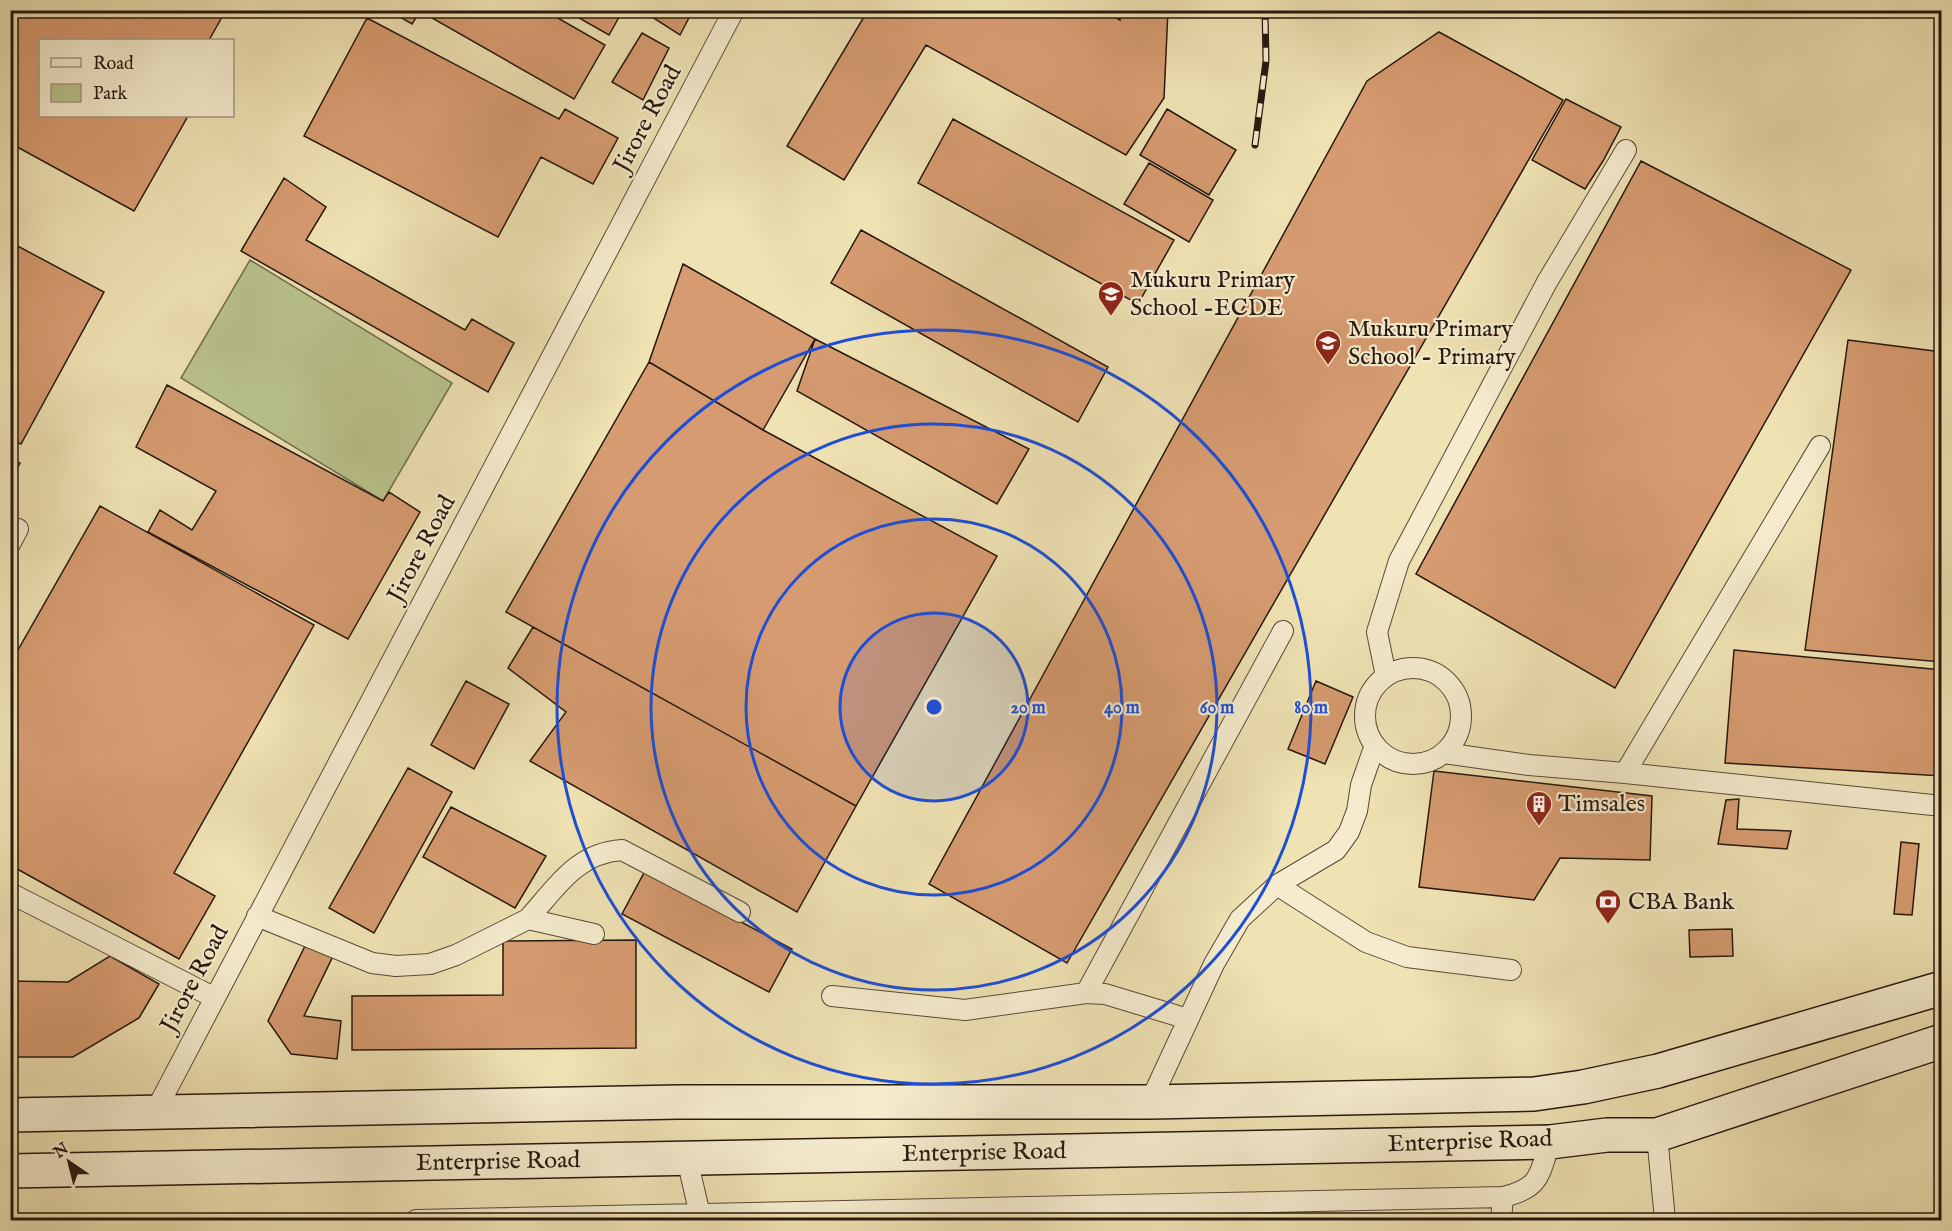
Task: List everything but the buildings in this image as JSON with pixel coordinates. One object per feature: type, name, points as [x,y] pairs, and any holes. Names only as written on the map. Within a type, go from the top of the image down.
[{"type":"main road","name":"Enterprise Road","points":[[10,1115],[679,1102],[1150,1102],[1534,1094],[1583,1087],[1658,1071],[1941,988]]},
{"type":"main road","name":"Enterprise Road","points":[[10,1171],[1550,1142],[1607,1135],[1657,1135],[1941,1041]]},
{"type":"lane","name":"Jirore Road","points":[[155,1112],[734,10]]},
{"type":"lane","points":[[1386,676],[1377,632],[1399,561],[1547,282],[1626,150]]},
{"type":"lane","points":[[1625,772],[1820,446]]},
{"type":"lane","points":[[1086,993],[1283,630]]},
{"type":"lane","points":[[1424,669],[1437,674],[1447,682],[1460,705],[1461,718],[1459,731],[1453,743],[1444,753],[1426,762],[1408,764],[1390,758],[1375,745],[1369,734],[1366,709],[1369,696],[1386,676],[1398,670],[1424,669]]},
{"type":"lane","points":[[1150,1102],[1214,963],[1240,919],[1277,885],[1336,850],[1349,832],[1357,811],[1361,785],[1375,745]]},
{"type":"lane","points":[[1444,753],[1529,765],[1625,772],[1941,806]]},
{"type":"lane","points":[[257,916],[372,963],[396,966],[430,964],[456,955],[528,919],[575,866],[607,851],[622,850],[740,912]]},
{"type":"lane","points":[[1277,885],[1366,942],[1407,957],[1511,970]]},
{"type":"lane","points":[[10,893],[214,998]]},
{"type":"lane","points":[[528,919],[594,934]]},
{"type":"lane","points":[[832,996],[965,1010],[1086,993],[1105,994],[1188,1019]]},
{"type":"lane","points":[[1657,1135],[1665,1221]]},
{"type":"lane","points":[[416,1221],[700,1215],[1242,1211],[1503,1197],[1528,1189],[1538,1179],[1550,1142]]},
{"type":"lane","points":[[687,1159],[700,1215]]},
{"type":"lane","points":[[1502,1221],[1503,1197]]},
{"type":"green space","points":[[250,260],[452,383],[383,501],[181,378]]},
{"type":"railway","points":[[1255,145],[1266,61],[1265,10]]},
{"type":"place","name":"Mukuru Primary School -ECDE","points":[[1111,317]]},
{"type":"place","name":"Mukuru Primary School - Primary","points":[[1328,366]]},
{"type":"place","name":"Timsales","points":[[1539,827]]},
{"type":"place","name":"CBA Bank","points":[[1608,925]]}]
